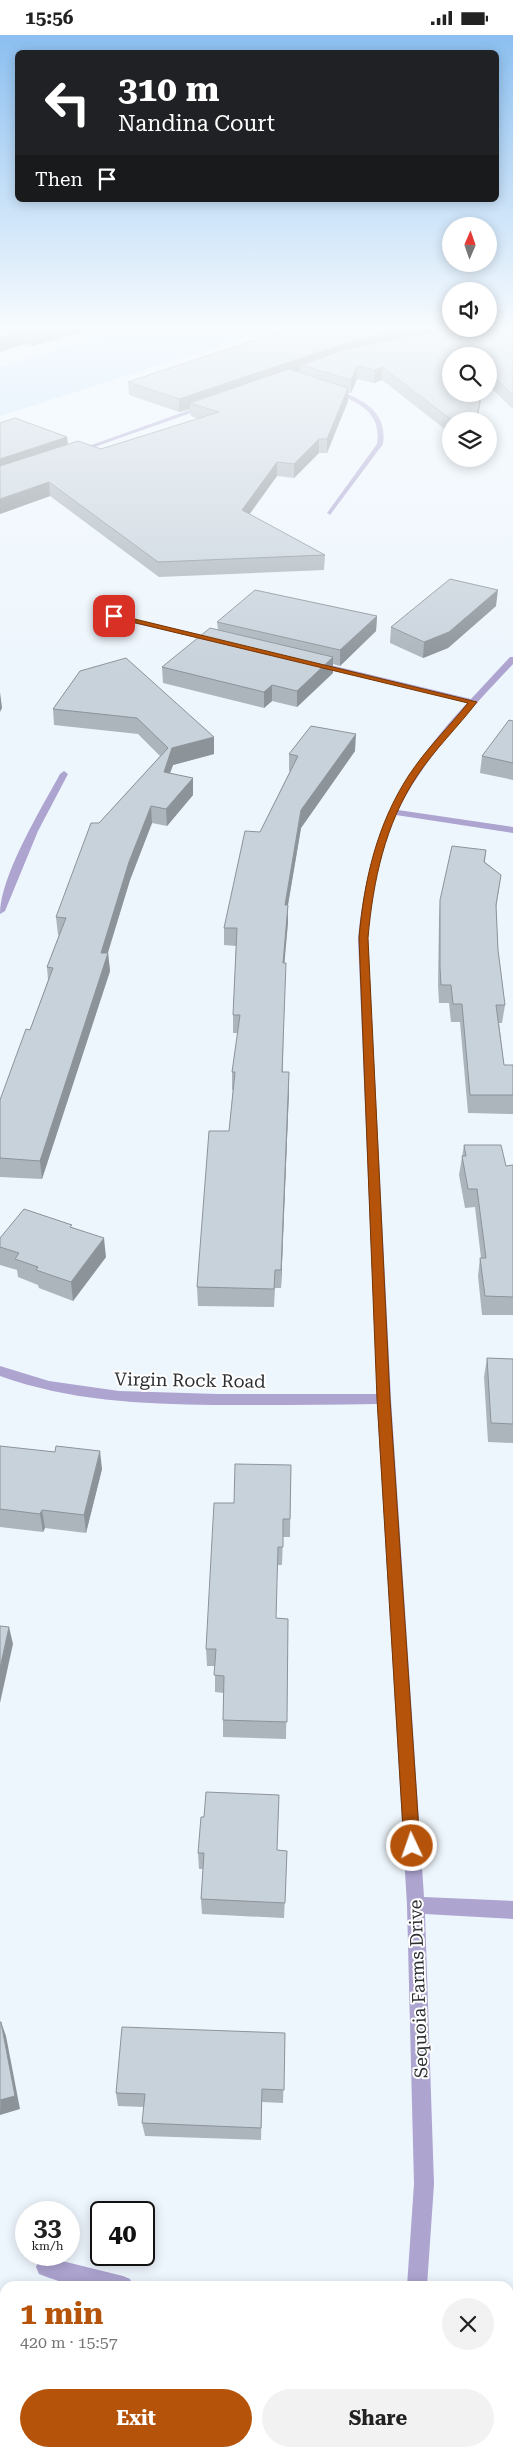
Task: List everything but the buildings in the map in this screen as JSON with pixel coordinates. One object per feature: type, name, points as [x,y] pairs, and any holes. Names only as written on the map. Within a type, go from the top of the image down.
[{"type":"street","points":[[74,452],[100,443]]},
{"type":"street","points":[[330,513],[381,443]]},
{"type":"street","points":[[114,616],[220,641]]},
{"type":"street","name":"Sequoia Farms Drive","points":[[418,2281],[424,2184],[416,1905],[384,1399],[363,938],[366,902],[376,857],[392,813],[413,775],[473,702],[513,659]]},
{"type":"street","points":[[308,662],[473,702]]},
{"type":"street","points":[[0,911],[33,831],[64,774]]},
{"type":"street","points":[[392,813],[513,831]]},
{"type":"street","name":"Virgin Rock Road","points":[[0,1371],[57,1389],[103,1397],[280,1401],[384,1399]]},
{"type":"street","points":[[416,1905],[513,1910]]},
{"type":"street","points":[[46,2267],[103,2281]]},
{"type":"route","points":[[114,616],[473,702],[413,775],[392,813],[376,857],[366,902],[363,938],[384,1399],[412,1846]]}]
